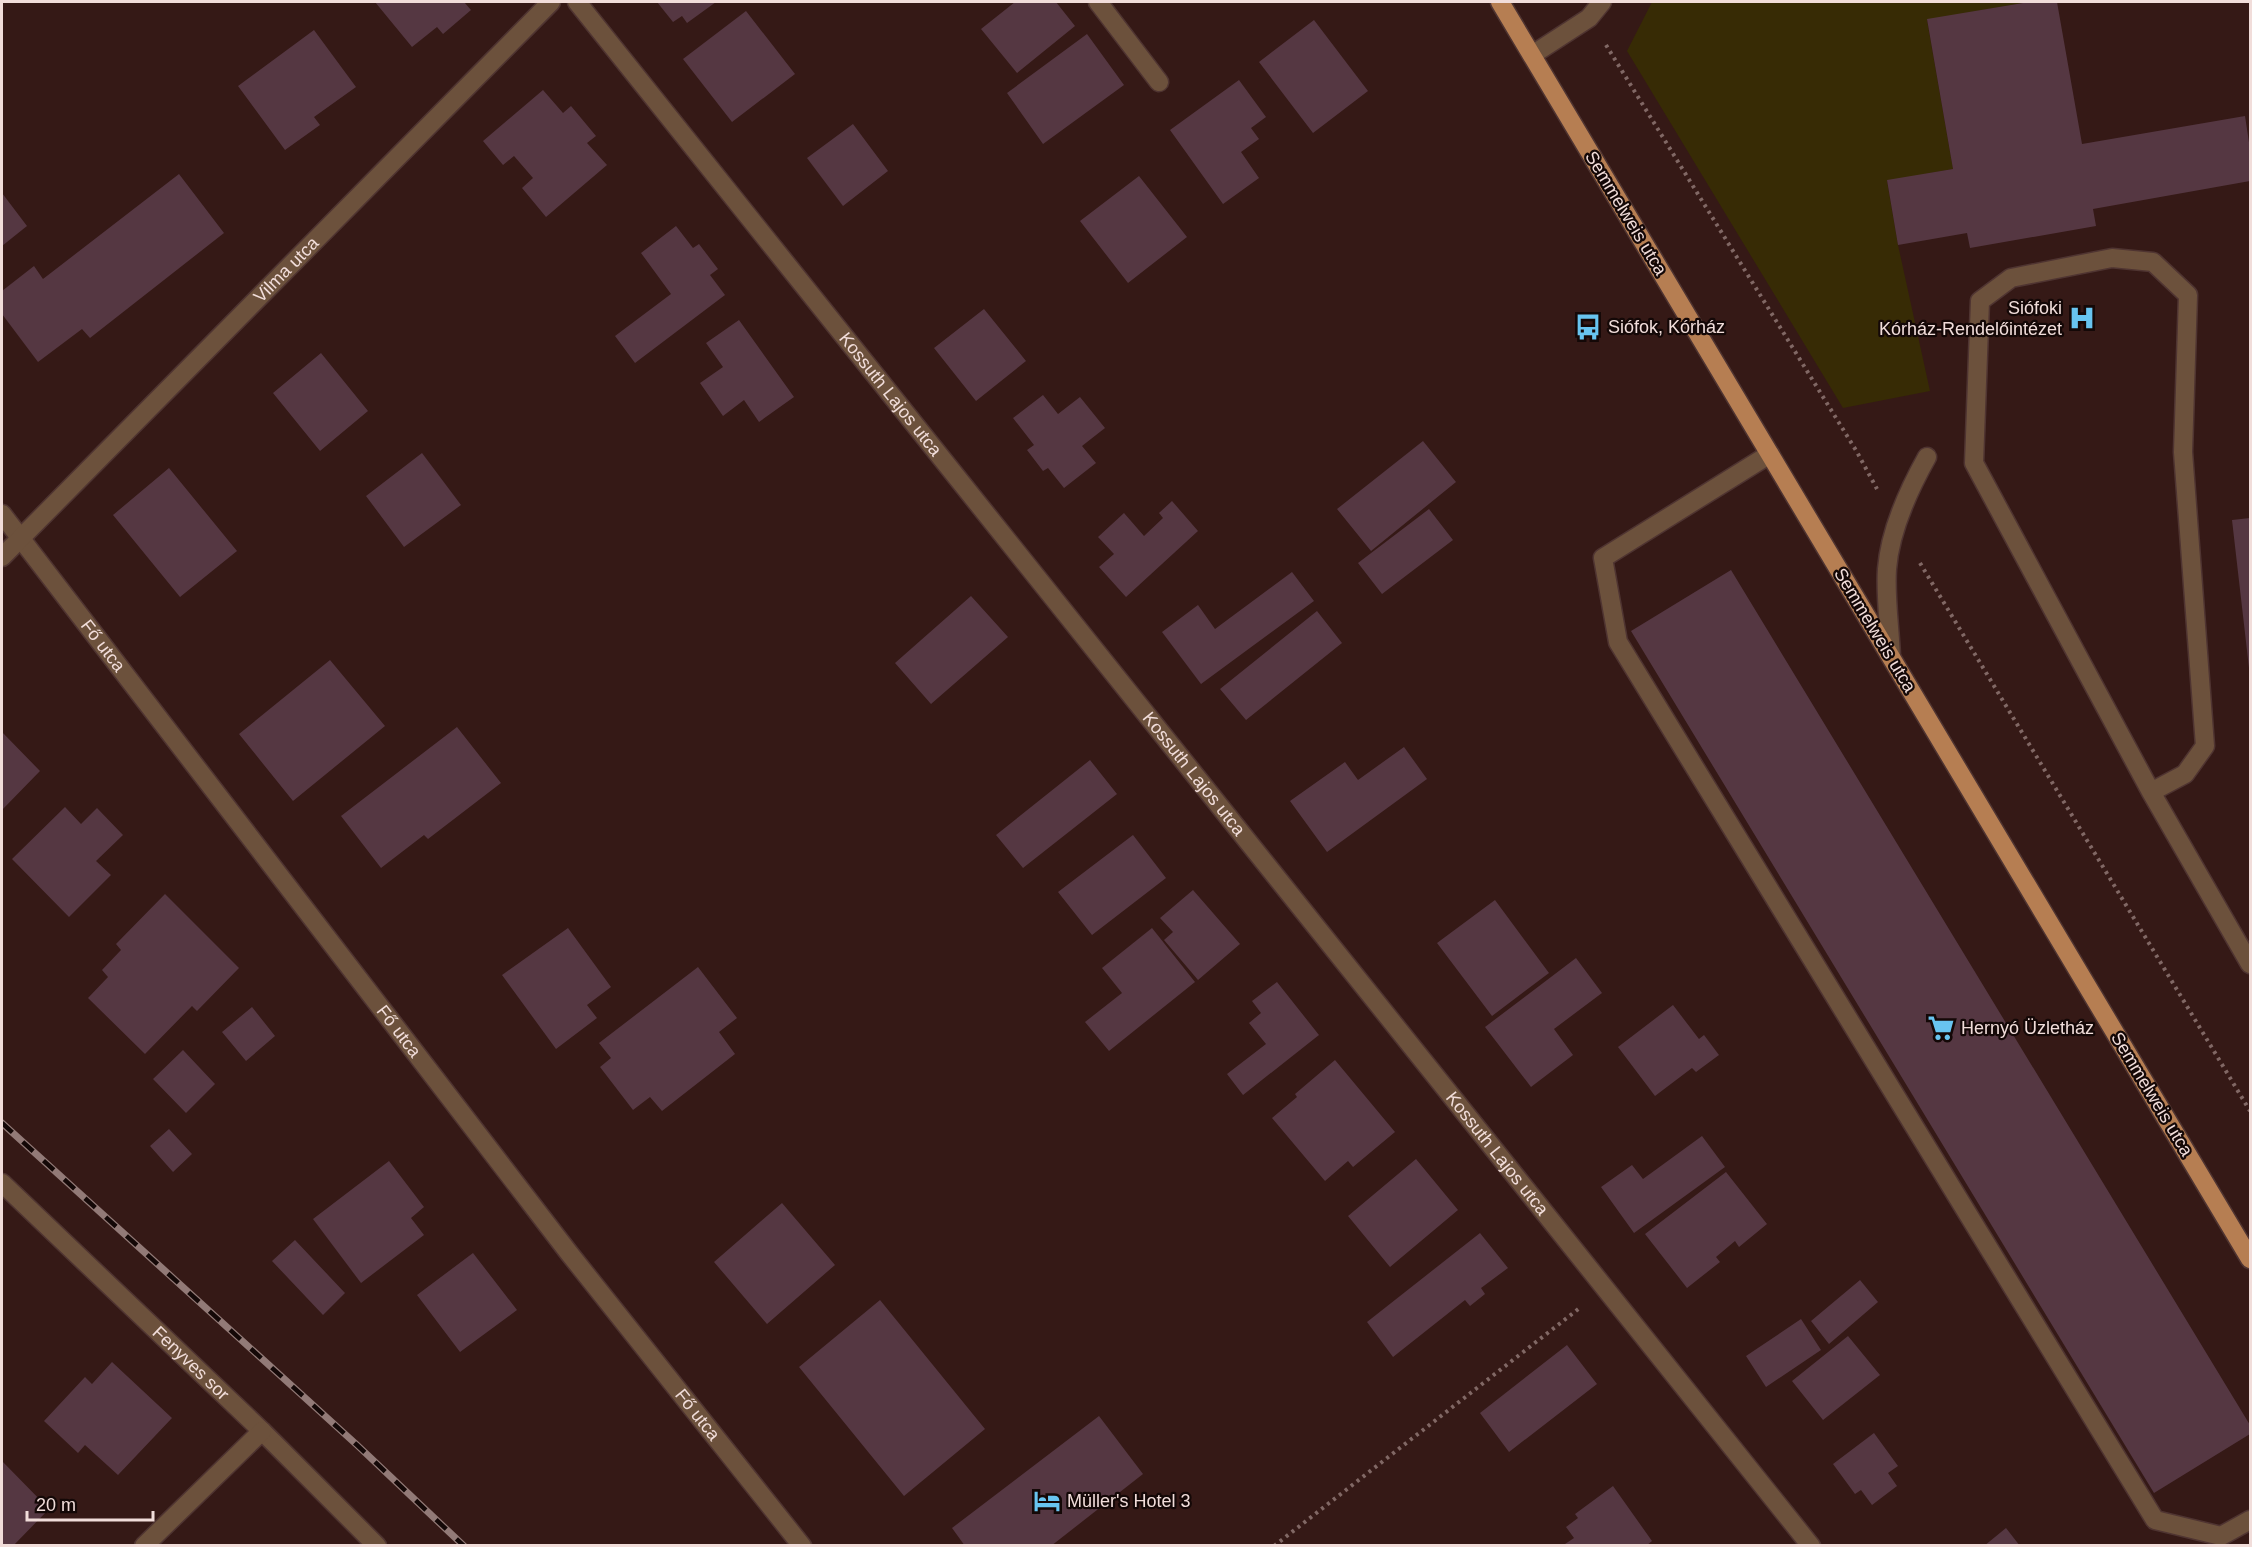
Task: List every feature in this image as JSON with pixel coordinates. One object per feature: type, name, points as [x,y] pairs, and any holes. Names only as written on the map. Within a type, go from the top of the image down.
[{"type":"main road","name":"Semmelweis utca","points":[[1500,2],[2250,1259]]},
{"type":"street","name":"Vilma utca","points":[[2,557],[551,2]]},
{"type":"street","name":"Kossuth Lajos utca","points":[[577,2],[1811,1545]]},
{"type":"street","points":[[1098,2],[1159,82]]},
{"type":"street","points":[[1532,55],[1589,18],[1602,2]]},
{"type":"street","points":[[2151,792],[2185,774],[2205,746],[2183,452],[2187,295],[2153,262],[2112,258],[2011,278],[1980,301],[1974,463],[2151,792],[2250,964]]},
{"type":"street","points":[[1770,454],[1603,558],[1618,642],[2155,1520],[2221,1536],[2250,1520]]},
{"type":"street","points":[[1891,657],[1887,569],[1897,525],[1911,486],[1927,457]]},
{"type":"street","name":"Fő utca","points":[[2,514],[569,1253],[802,1545]]},
{"type":"street","name":"Fenyves sor","points":[[2,1183],[262,1431],[377,1545]]},
{"type":"street","points":[[144,1545],[262,1431]]},
{"type":"path","points":[[1612,55],[1834,415]]},
{"type":"path","points":[[1916,556],[2250,1111]]},
{"type":"path","points":[[1274,1545],[1606,1288]]},
{"type":"shaded area","points":[[1652,2],[2029,2],[1927,20],[1953,169],[1887,181],[1898,245],[1930,391],[1843,408],[1627,51]]},
{"type":"building","points":[[375,2],[464,2],[471,10],[443,34],[437,27],[412,47]]},
{"type":"building","points":[[657,2],[716,2],[687,23],[682,16],[673,22]]},
{"type":"building","points":[[1015,2],[1056,2],[1075,26],[1017,73],[981,29]]},
{"type":"building","points":[[2029,2],[2057,2],[2082,144],[2245,116],[2250,149],[2250,181],[2093,209],[2096,226],[1970,248],[1967,233],[1898,245],[1887,180],[1953,169],[1927,19]]},
{"type":"building","points":[[746,11],[795,74],[732,122],[683,59]]},
{"type":"building","points":[[1314,20],[1368,91],[1313,133],[1259,62]]},
{"type":"building","points":[[314,30],[356,87],[314,117],[320,125],[285,150],[238,86]]},
{"type":"building","points":[[1087,34],[1124,85],[1043,144],[1007,93]]},
{"type":"building","points":[[1239,80],[1266,117],[1251,128],[1259,139],[1241,152],[1259,178],[1223,204],[1170,130]]},
{"type":"building","points":[[543,90],[563,113],[571,106],[596,136],[587,143],[607,165],[546,217],[522,188],[533,178],[514,156],[503,165],[483,141]]},
{"type":"building","points":[[853,124],[888,171],[843,206],[807,158]]},
{"type":"building","points":[[179,174],[224,233],[90,338],[82,329],[38,362],[2,314],[2,291],[34,266],[43,279]]},
{"type":"building","points":[[1139,176],[1187,237],[1128,283],[1080,221]]},
{"type":"building","points":[[2,193],[27,226],[2,246]]},
{"type":"building","points":[[676,226],[693,248],[699,244],[718,269],[710,275],[725,295],[635,363],[615,336],[671,294],[641,253]]},
{"type":"building","points":[[984,309],[1026,361],[976,401],[934,348]]},
{"type":"building","points":[[739,320],[794,397],[759,422],[744,400],[723,416],[700,383],[723,367],[706,343]]},
{"type":"building","points":[[321,353],[368,411],[320,451],[273,393]]},
{"type":"building","points":[[1043,395],[1058,414],[1080,397],[1105,428],[1082,446],[1096,463],[1064,488],[1048,468],[1043,471],[1027,450],[1034,445],[1013,418]]},
{"type":"building","points":[[1423,441],[1456,482],[1371,551],[1337,509]]},
{"type":"building","points":[[422,453],[461,505],[404,547],[366,496]]},
{"type":"building","points":[[169,468],[237,551],[180,597],[113,515]]},
{"type":"building","points":[[1172,501],[1198,531],[1126,597],[1099,567],[1114,554],[1098,537],[1124,513],[1144,536],[1163,518],[1159,513]]},
{"type":"building","points":[[1429,509],[1453,540],[1382,594],[1358,563]]},
{"type":"building","points":[[2250,518],[2250,668],[2249,668],[2232,520]]},
{"type":"building","name":"Hernyó Üzletház","points":[[1731,570],[2250,1425],[2250,1434],[2154,1493],[1631,631]]},
{"type":"building","points":[[1292,572],[1314,601],[1201,684],[1162,632],[1198,605],[1215,629]]},
{"type":"building","points":[[971,596],[1008,637],[931,704],[895,663]]},
{"type":"building","points":[[1317,611],[1342,643],[1246,720],[1220,689]]},
{"type":"building","points":[[330,660],[385,726],[293,801],[239,734]]},
{"type":"building","points":[[457,727],[501,783],[428,839],[424,835],[381,868],[341,816]]},
{"type":"building","points":[[2,732],[40,771],[2,810]]},
{"type":"building","points":[[1404,747],[1427,779],[1327,852],[1290,801],[1345,762],[1358,780]]},
{"type":"building","points":[[1090,760],[1117,794],[1023,868],[996,835]]},
{"type":"building","points":[[65,807],[81,824],[97,808],[123,835],[96,861],[111,875],[69,917],[12,859]]},
{"type":"building","points":[[1133,835],[1166,878],[1092,935],[1058,892]]},
{"type":"building","points":[[1193,890],[1240,944],[1198,980],[1164,940],[1173,932],[1160,918]]},
{"type":"building","points":[[165,894],[239,968],[197,1011],[192,1006],[145,1054],[88,998],[108,977],[102,970],[121,950],[116,944]]},
{"type":"building","points":[[1495,900],[1549,973],[1492,1016],[1437,943]]},
{"type":"building","points":[[568,928],[611,987],[587,1005],[597,1018],[556,1049],[502,975]]},
{"type":"building","points":[[1152,928],[1195,982],[1109,1051],[1085,1022],[1122,993],[1102,968]]},
{"type":"building","points":[[1576,958],[1602,993],[1554,1029],[1573,1055],[1531,1087],[1485,1027]]},
{"type":"building","points":[[698,967],[737,1018],[719,1032],[735,1054],[662,1111],[650,1097],[633,1110],[600,1067],[611,1058],[599,1043]]},
{"type":"building","points":[[1277,982],[1319,1035],[1243,1095],[1227,1074],[1266,1044],[1249,1023],[1261,1013],[1252,1001]]},
{"type":"building","points":[[1673,1005],[1699,1039],[1704,1035],[1719,1055],[1696,1072],[1692,1068],[1655,1096],[1618,1047]]},
{"type":"building","points":[[252,1007],[275,1036],[246,1061],[222,1032]]},
{"type":"building","points":[[183,1050],[215,1084],[186,1113],[153,1079]]},
{"type":"building","points":[[1335,1060],[1395,1132],[1353,1167],[1348,1161],[1325,1181],[1272,1118],[1297,1097],[1295,1094]]},
{"type":"building","points":[[169,1129],[192,1154],[173,1172],[150,1146]]},
{"type":"building","points":[[1702,1136],[1725,1167],[1634,1233],[1601,1187],[1632,1165],[1643,1179]]},
{"type":"building","points":[[1416,1159],[1458,1210],[1390,1267],[1348,1216]]},
{"type":"building","points":[[389,1161],[424,1207],[411,1218],[424,1235],[361,1283],[313,1219]]},
{"type":"building","points":[[1726,1172],[1767,1224],[1739,1247],[1735,1241],[1716,1257],[1720,1262],[1687,1288],[1645,1234]]},
{"type":"building","points":[[782,1203],[835,1265],[767,1324],[714,1262]]},
{"type":"building","points":[[1480,1233],[1508,1268],[1481,1288],[1485,1294],[1470,1306],[1465,1300],[1393,1357],[1367,1322]]},
{"type":"building","points":[[295,1240],[345,1293],[323,1315],[272,1261]]},
{"type":"building","points":[[473,1253],[517,1310],[460,1352],[417,1295]]},
{"type":"building","points":[[1860,1280],[1878,1302],[1829,1344],[1811,1321]]},
{"type":"building","points":[[880,1300],[985,1429],[904,1496],[799,1367]]},
{"type":"building","points":[[1801,1319],[1821,1350],[1766,1387],[1746,1356]]},
{"type":"building","points":[[1848,1336],[1880,1375],[1823,1420],[1792,1381]]},
{"type":"building","points":[[1567,1345],[1597,1384],[1509,1452],[1480,1413]]},
{"type":"building","points":[[112,1362],[172,1418],[118,1475],[85,1445],[78,1453],[44,1421],[85,1377],[92,1384]]},
{"type":"building","name":"Müller's Hotel 3","points":[[1099,1416],[1143,1474],[1051,1546],[965,1546],[952,1528]]},
{"type":"building","points":[[1874,1433],[1898,1466],[1888,1473],[1897,1486],[1872,1505],[1861,1490],[1855,1494],[1833,1464]]},
{"type":"building","points":[[2,1461],[49,1509],[13,1546],[2,1546]]},
{"type":"building","points":[[1613,1486],[1652,1541],[1646,1546],[1562,1546],[1574,1538],[1566,1527],[1578,1518],[1575,1514]]},
{"type":"building","points":[[2006,1528],[2020,1546],[1984,1546]]},
{"type":"railway","points":[[2,1123],[357,1445],[464,1546]]},
{"type":"place","name":"Siófoki Kórház-Rendelőintézet","points":[[2082,318]]},
{"type":"place","name":"Siófok, Kórház","points":[[1588,327]]},
{"type":"place","name":"Hernyó Üzletház","points":[[1941,1028]]},
{"type":"place","name":"Müller's Hotel 3","points":[[1047,1501]]}]
